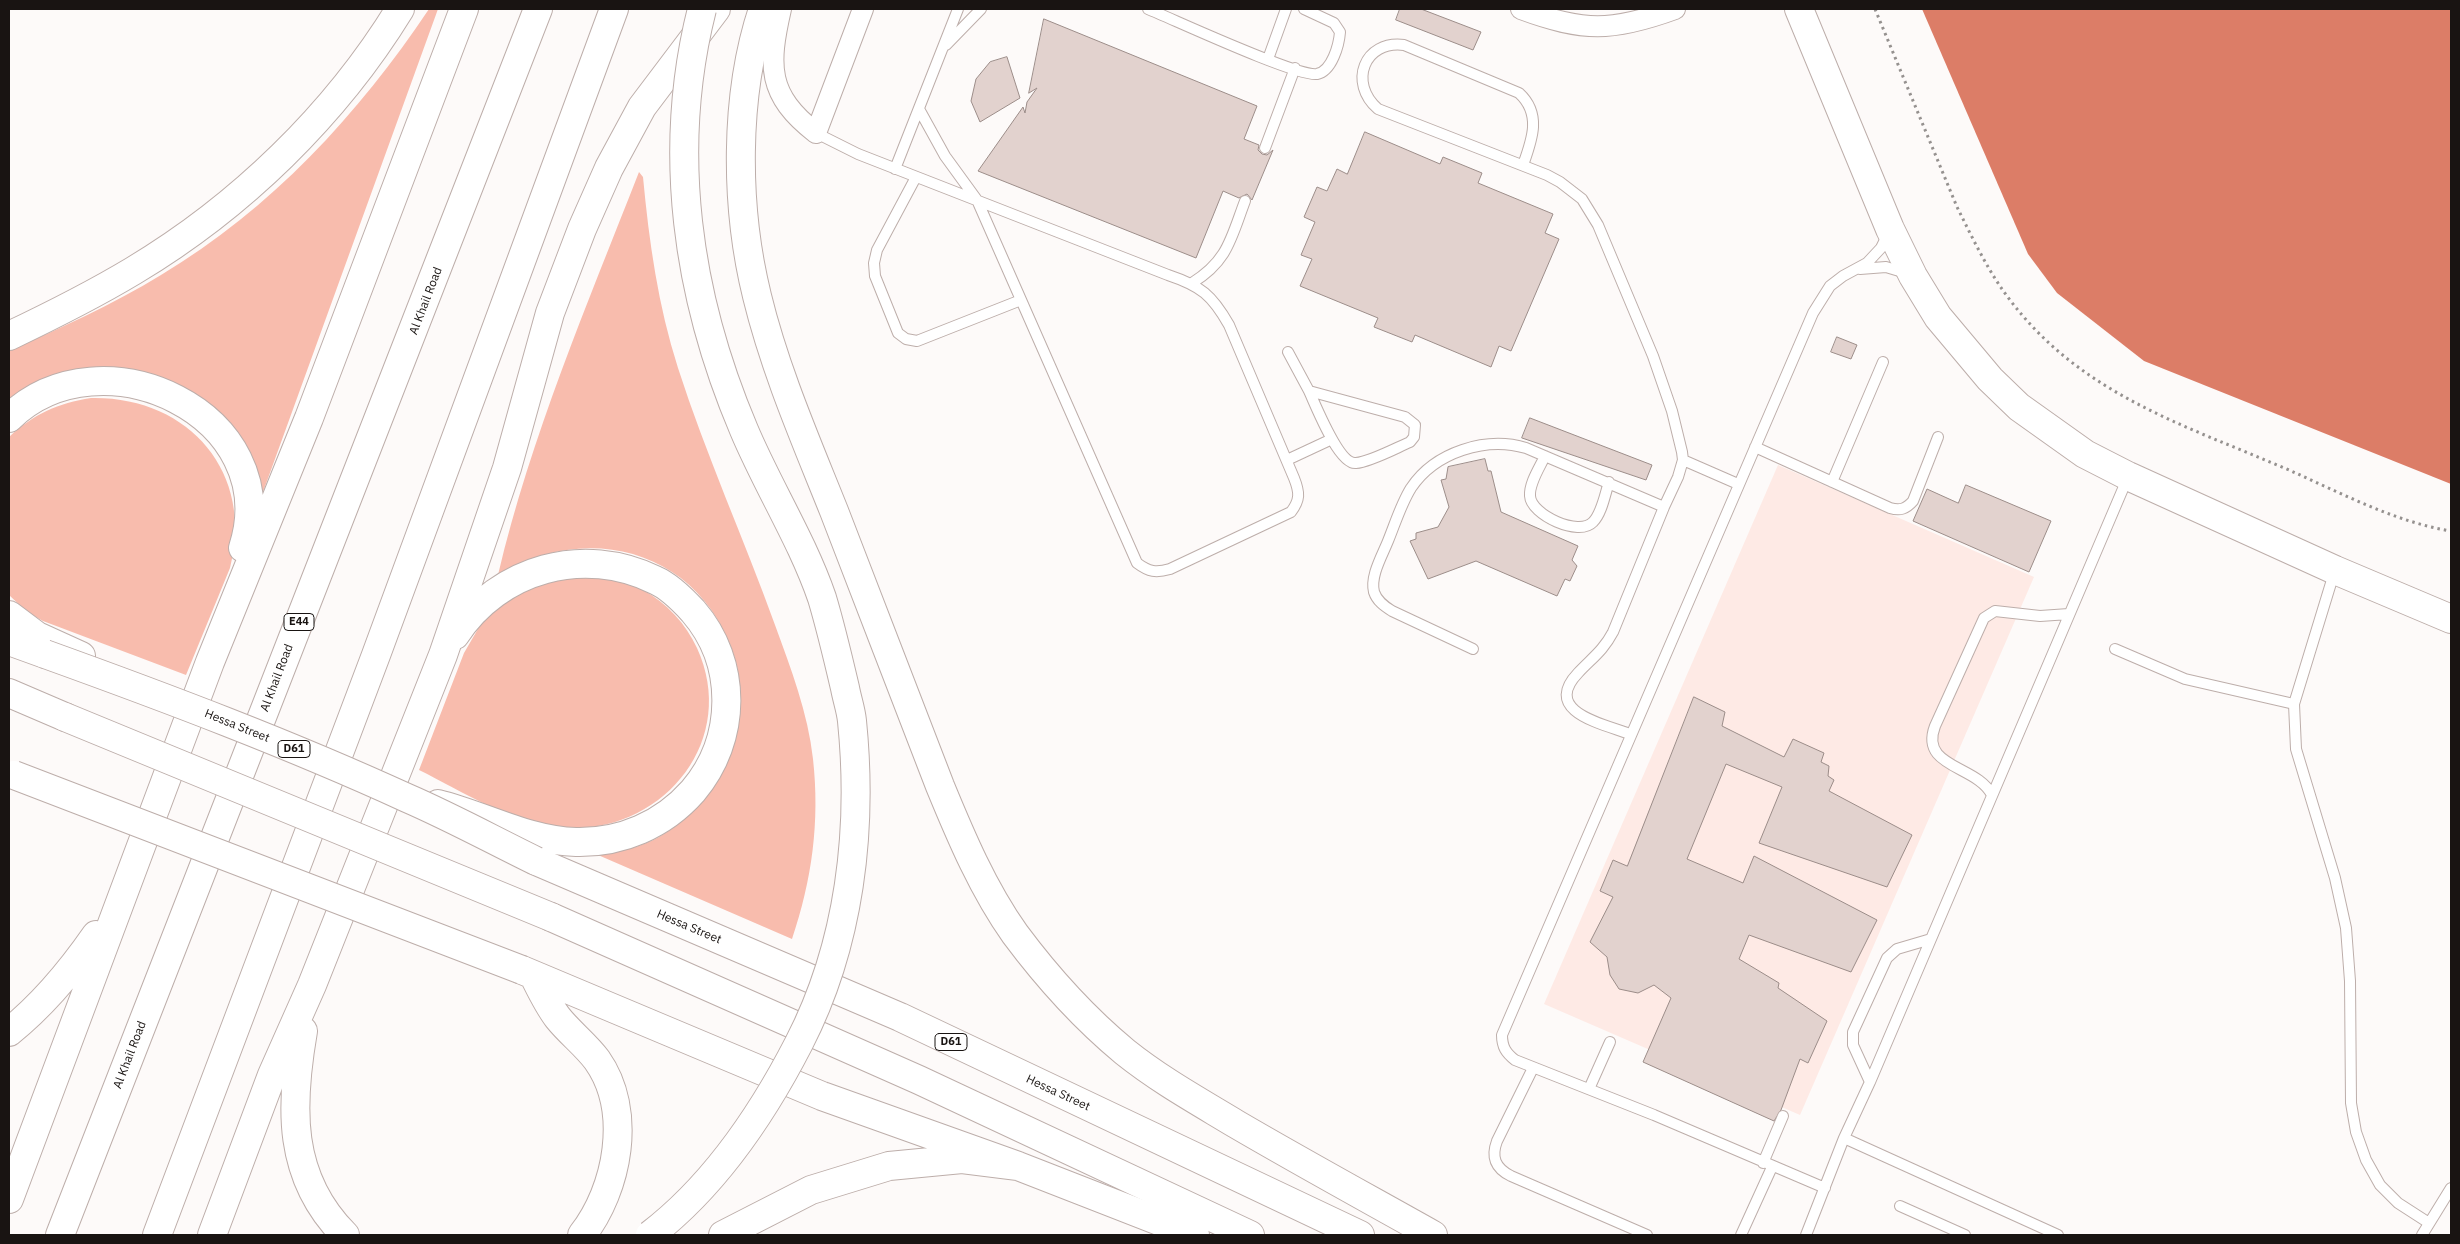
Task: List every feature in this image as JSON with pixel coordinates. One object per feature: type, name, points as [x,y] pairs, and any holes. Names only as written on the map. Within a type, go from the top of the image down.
[{"type":"main road","points":[[9,336],[55,314],[133,271],[195,228],[252,183],[326,109],[371,52],[400,9]]},
{"type":"main road","points":[[9,1199],[118,902],[210,662],[309,418],[464,9]]},
{"type":"main road","name":"Al Khail Road","points":[[60,1235],[538,9]]},
{"type":"main road","points":[[157,1235],[383,637],[614,9]]},
{"type":"main road","points":[[650,1235],[693,1196],[720,1167],[771,1094],[792,1057],[816,1006],[836,946],[849,896],[854,839],[855,776],[852,718],[822,600],[813,574],[743,428],[710,328],[690,246],[685,205],[684,128],[693,50],[702,9]]},
{"type":"main road","points":[[212,1235],[272,1075],[312,985],[442,655],[507,468],[550,313],[585,221],[642,107],[716,9]]},
{"type":"main road","points":[[763,9],[746,82],[742,140],[746,237],[757,296],[782,375],[940,786],[959,831],[992,897],[1014,932],[1039,965],[1072,1002],[1126,1052],[1191,1098],[1433,1235]]},
{"type":"main road","points":[[1799,9],[1890,229],[1913,276],[1938,318],[1963,349],[2019,407],[2085,454],[2128,476],[2335,570],[2451,620]]},
{"type":"main road","points":[[9,418],[27,404],[60,388],[91,383],[122,382],[150,387],[175,397],[197,411],[217,429],[232,451],[243,473],[249,495],[250,517],[244,545],[215,628],[210,662]]},
{"type":"main road","points":[[408,798],[471,813],[549,839],[573,842],[602,841],[638,831],[672,810],[701,781],[711,764],[725,728],[727,710],[726,690],[718,651],[700,618],[672,591],[656,580],[614,566],[575,563],[536,571],[517,579],[495,594],[463,625],[442,655]]},
{"type":"main road","points":[[9,615],[49,649]]},
{"type":"main road","name":"Hessa Street","points":[[9,641],[49,649],[408,798],[536,861],[900,1017],[1360,1235]]},
{"type":"main road","points":[[9,692],[65,717],[551,917],[919,1080],[1250,1235]]},
{"type":"main road","points":[[12,774],[528,973],[822,1096],[1018,1166],[1195,1235]]},
{"type":"main road","points":[[9,1032],[39,1006],[61,983],[118,902]]},
{"type":"main road","points":[[528,973],[558,1019],[597,1061],[609,1085],[615,1107],[618,1136],[607,1191],[593,1219],[582,1235]]},
{"type":"main road","points":[[312,985],[297,1067],[295,1122],[299,1156],[307,1180],[320,1204],[345,1235]]},
{"type":"main road","points":[[723,1235],[811,1190],[889,1166],[962,1159],[1018,1166]]},
{"type":"street","points":[[782,9],[774,46],[776,85],[792,113],[816,134],[863,9]]},
{"type":"street","points":[[1521,9],[1571,24],[1594,27],[1622,26],[1674,9]]},
{"type":"lane","points":[[895,169],[958,9]]},
{"type":"lane","points":[[942,50],[981,9]]},
{"type":"lane","points":[[1148,9],[1268,58],[1313,74],[1325,70],[1331,64],[1340,36],[1334,23],[1304,9]]},
{"type":"lane","points":[[1268,58],[1286,9]]},
{"type":"lane","points":[[1522,164],[1532,141],[1534,124],[1531,109],[1519,94],[1404,44],[1384,46],[1368,58],[1363,70],[1362,83],[1366,96],[1378,108],[1522,164],[1560,182],[1582,199],[1598,225],[1631,300],[1664,386],[1677,428],[1683,460],[1678,477],[1609,639],[1594,660],[1577,674],[1567,690],[1568,705],[1572,710],[1630,734]]},
{"type":"lane","points":[[1266,148],[1294,68]]},
{"type":"lane","points":[[816,134],[895,169],[977,200],[1192,283],[1207,294],[1220,308],[1230,325],[1299,490],[1298,502],[1291,512],[1170,569],[1159,572],[1146,570],[1137,563],[977,200],[945,156],[919,109]]},
{"type":"lane","points":[[916,177],[877,250],[874,263],[875,276],[898,333],[906,339],[917,341],[1021,300]]},
{"type":"lane","points":[[1192,283],[1210,272],[1223,256],[1245,201]]},
{"type":"lane","points":[[1825,1188],[1589,1089],[1534,1068],[1507,1054],[1502,1045],[1502,1035],[1738,484],[1820,299],[1830,286],[1843,276],[1858,269],[1881,248],[1890,229]]},
{"type":"lane","points":[[1858,269],[1886,267],[1913,276]]},
{"type":"lane","points":[[1288,352],[1332,439],[1346,461],[1356,464],[1410,442],[1416,431],[1415,425],[1406,417],[1308,391]]},
{"type":"lane","points":[[1832,482],[1883,362]]},
{"type":"lane","points":[[1755,447],[1890,508],[1904,509],[1912,501],[1938,437]]},
{"type":"lane","points":[[1287,460],[1332,439]]},
{"type":"lane","points":[[1473,649],[1386,607],[1374,592],[1376,570],[1408,494],[1416,481],[1434,466],[1464,449],[1498,442],[1517,445],[1609,482],[1664,507]]},
{"type":"lane","points":[[1545,456],[1530,492],[1532,504],[1540,513],[1570,526],[1583,528],[1594,522],[1609,482]]},
{"type":"lane","points":[[1683,460],[1738,484]]},
{"type":"lane","points":[[1806,1235],[1844,1138],[1870,1082],[2128,476]]},
{"type":"lane","points":[[2335,570],[2294,704],[2294,726],[2302,771],[2336,878],[2346,928],[2351,1014],[2351,1102],[2356,1132],[2366,1160],[2380,1185],[2398,1203],[2429,1223]]},
{"type":"lane","points":[[1992,795],[1978,779],[1937,755],[1932,741],[1935,726],[1988,613],[1995,611],[2050,616],[2069,614]]},
{"type":"lane","points":[[2115,649],[2185,679],[2294,704]]},
{"type":"lane","points":[[1870,1082],[1852,1038],[1856,1026],[1884,963],[1891,953],[1931,939]]},
{"type":"lane","points":[[1589,1089],[1610,1042]]},
{"type":"lane","points":[[1534,1068],[1493,1151],[1495,1162],[1501,1171],[1647,1235]]},
{"type":"lane","points":[[1741,1235],[1783,1116]]},
{"type":"lane","points":[[1844,1138],[2045,1233],[2058,1235]]},
{"type":"lane","points":[[2422,1235],[2451,1188]]},
{"type":"lane","points":[[1900,1206],[1965,1235]]},
{"type":"path","points":[[1875,9],[1973,238],[2006,294],[2051,346],[2093,380],[2146,409],[2400,518],[2451,531]]},
{"type":"shaded area","points":[[429,9],[438,9],[263,492],[256,474],[140,373],[100,368],[80,370],[41,381],[9,401],[9,351],[86,316],[142,286],[201,249],[239,220],[310,157],[342,122],[373,86]]},
{"type":"shaded area","points":[[1922,9],[2451,9],[2451,484],[2144,361],[2057,293],[2028,254]]},
{"type":"shaded area","points":[[639,172],[643,177],[651,249],[671,345],[701,433],[781,642],[798,691],[811,742],[815,782],[813,850],[805,895],[792,939],[598,855],[622,851],[645,844],[659,837],[683,820],[703,800],[719,777],[731,752],[738,725],[741,698],[738,670],[729,642],[711,609],[688,584],[660,565],[630,553],[597,548],[564,550],[530,559],[498,575],[511,523],[543,421]]},
{"type":"shaded area","points":[[91,398],[126,401],[157,410],[184,426],[206,446],[223,471],[232,501],[235,533],[230,568],[186,675],[43,621],[27,612],[9,595],[9,437],[37,416],[57,406]]},
{"type":"shaded area","points":[[1778,465],[2034,577],[1800,1115],[1544,1004]]},
{"type":"shaded area","points":[[593,575],[631,585],[652,595],[675,615],[693,639],[708,683],[708,717],[699,748],[683,776],[660,799],[631,816],[598,826],[562,828],[544,826],[507,814],[419,770],[464,653],[482,622],[494,609],[540,581]]},
{"type":"building","points":[[1400,9],[1421,9],[1481,32],[1473,50],[1396,20]]},
{"type":"building","points":[[1044,19],[1257,106],[1244,139],[1259,145],[1258,150],[1262,154],[1267,155],[1273,150],[1252,200],[1247,194],[1239,198],[1223,191],[1196,258],[978,171],[1023,107],[1025,113],[1027,102],[1037,88],[1029,93]]},
{"type":"building","points":[[1007,57],[1020,98],[980,122],[971,101],[976,79],[990,62]]},
{"type":"building","points":[[1365,132],[1440,164],[1443,157],[1482,173],[1478,183],[1553,214],[1545,233],[1559,239],[1511,351],[1499,346],[1491,367],[1415,335],[1412,342],[1374,327],[1378,318],[1300,286],[1312,259],[1301,255],[1315,222],[1304,217],[1317,187],[1327,191],[1337,169],[1347,174]]},
{"type":"building","points":[[1837,337],[1857,345],[1851,359],[1831,352]]},
{"type":"building","points":[[1530,418],[1652,465],[1646,480],[1522,438]]},
{"type":"building","points":[[1485,459],[1488,471],[1491,471],[1501,512],[1578,546],[1572,560],[1577,566],[1570,581],[1565,579],[1557,596],[1476,561],[1428,579],[1410,541],[1416,539],[1416,533],[1438,527],[1449,507],[1441,480],[1446,479],[1448,467]]},
{"type":"building","points":[[1966,485],[2051,521],[2029,572],[1913,521],[1927,489],[1958,503]]},
{"type":"building","points":[[1694,697],[1725,712],[1722,726],[1784,757],[1793,739],[1824,753],[1821,762],[1829,766],[1828,776],[1834,780],[1829,791],[1912,835],[1887,887],[1759,843],[1782,787],[1726,764],[1687,859],[1743,883],[1754,856],[1877,920],[1851,972],[1749,935],[1739,959],[1779,983],[1778,988],[1827,1021],[1808,1063],[1800,1059],[1781,1110],[1774,1121],[1643,1062],[1671,998],[1654,985],[1638,993],[1619,989],[1610,975],[1607,957],[1590,942],[1613,897],[1600,891],[1613,860],[1627,866]]}]
